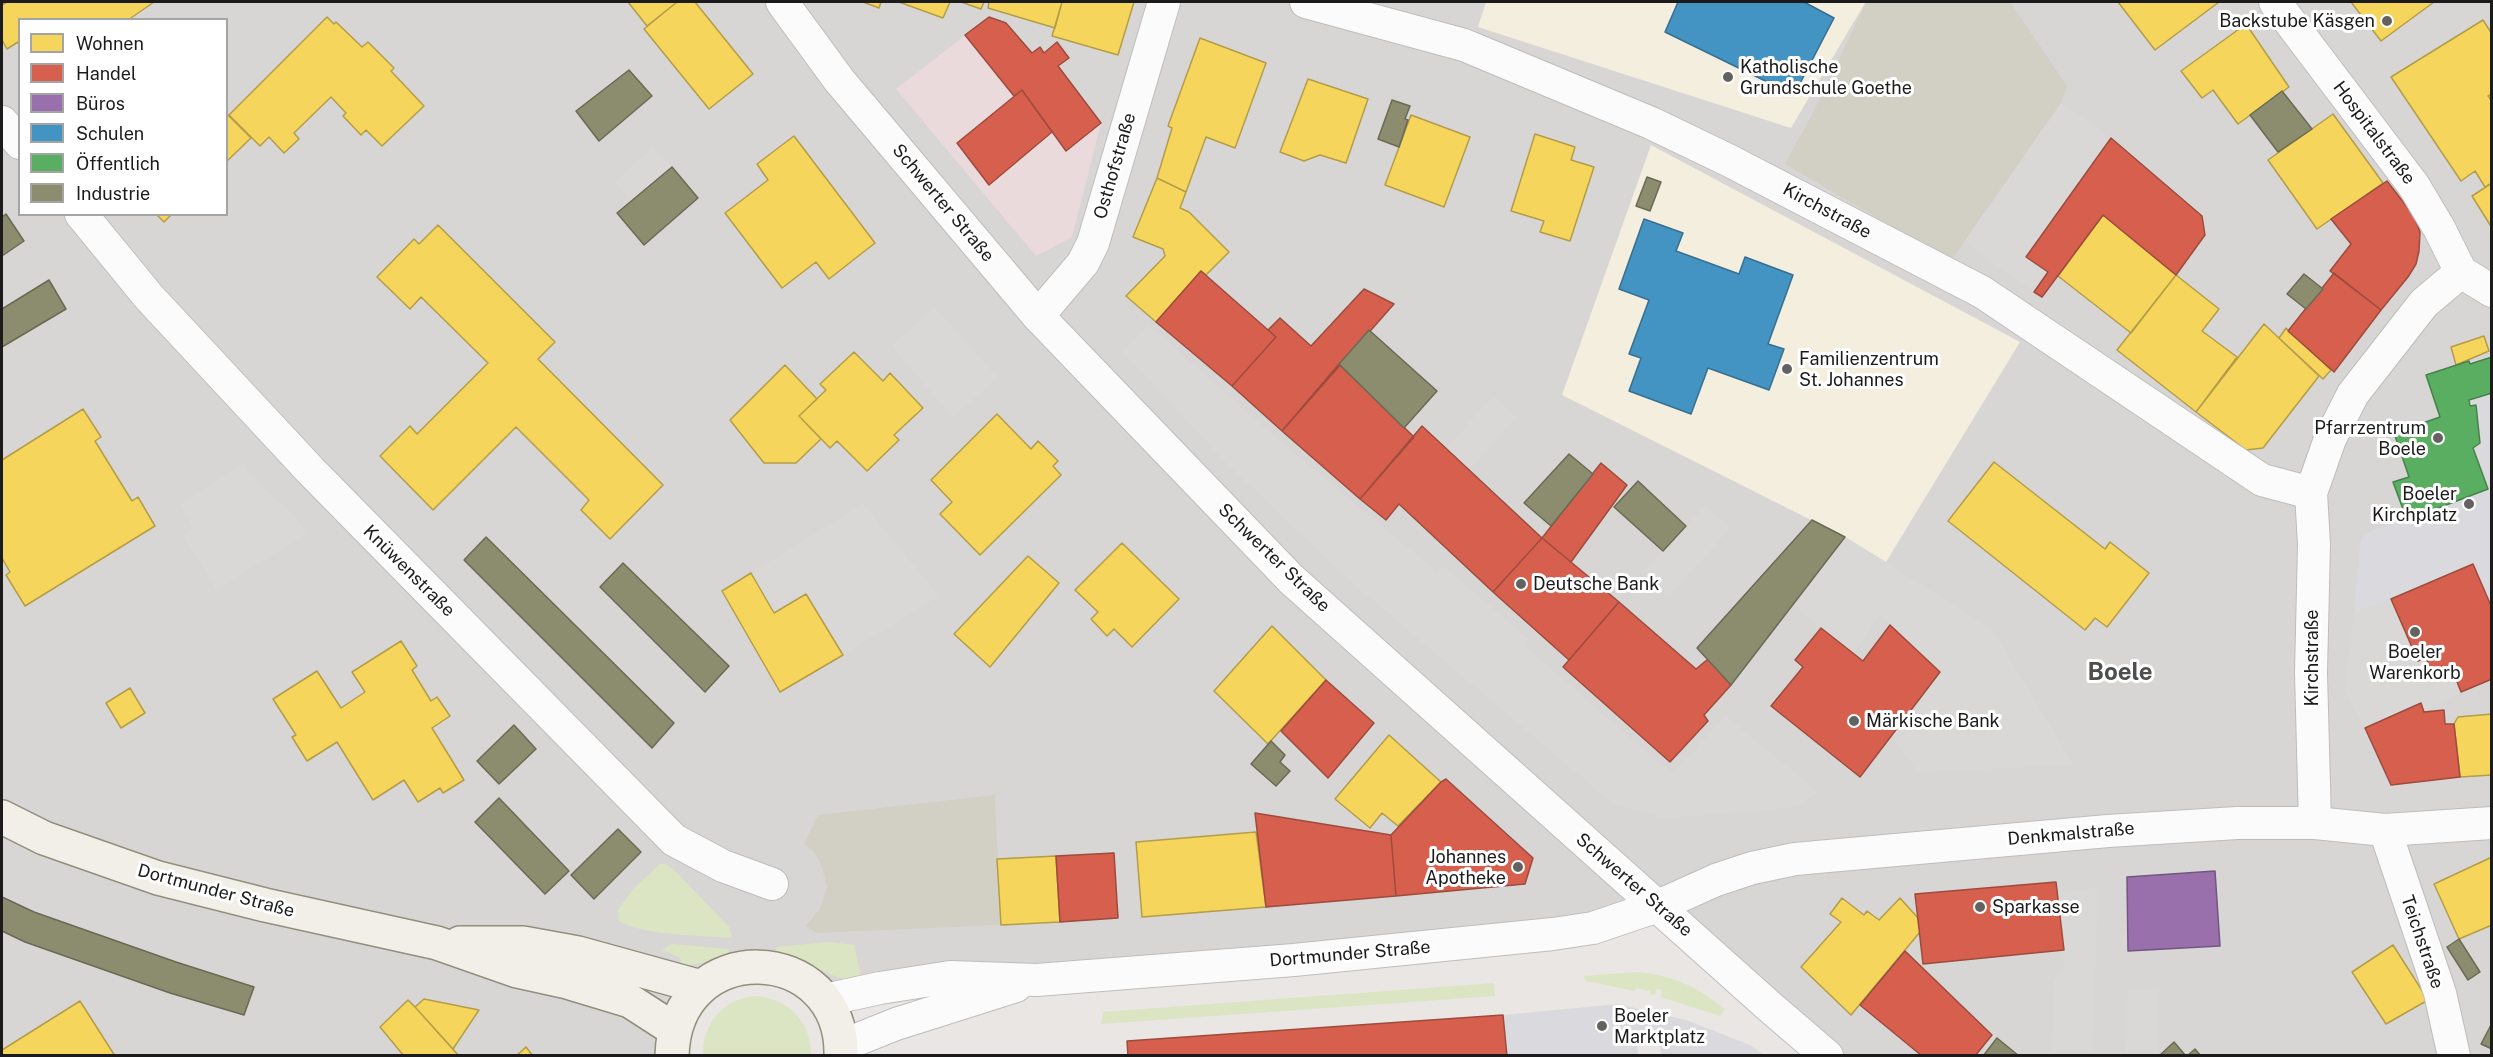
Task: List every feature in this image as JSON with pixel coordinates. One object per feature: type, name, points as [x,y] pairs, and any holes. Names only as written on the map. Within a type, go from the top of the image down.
[{"type":"main road","name":"Dortmunder Straße","points":[[2,817],[44,838],[158,879],[437,943],[517,971],[630,1000],[674,1043]]},
{"type":"main road","name":"Dortmunder Straße","points":[[437,943],[523,943],[589,956],[700,987]]},
{"type":"main road","points":[[674,1043],[681,1012],[700,987],[725,972],[743,967],[769,967],[788,972],[805,981],[825,1000],[836,1022],[841,1051]]},
{"type":"street","name":"Schwerter Straße","points":[[782,2],[839,81],[1038,316],[1292,579],[1777,1014],[1827,1056]]},
{"type":"street","name":"Osthofstraße","points":[[1038,316],[1083,262],[1093,243],[1164,2]]},
{"type":"street","name":"Kirchstraße","points":[[1306,2],[1464,45],[1651,123],[1728,160],[1982,292],[2262,480],[2311,493]]},
{"type":"street","name":"Hospitalstraße","points":[[2275,2],[2414,186],[2461,272]]},
{"type":"street","points":[[2,122],[18,140]]},
{"type":"street","name":"Knüwenstraße","points":[[83,216],[149,297],[311,471],[674,840],[723,866],[772,884]]},
{"type":"street","name":"Kirchstraße","points":[[2315,823],[2311,673],[2314,544],[2311,493],[2330,438],[2353,394],[2424,303],[2461,272]]},
{"type":"street","points":[[2461,272],[2492,291]]},
{"type":"street","name":"Denkmalstraße","points":[[1658,906],[1716,880],[1752,868],[1794,859],[2108,831],[2237,823],[2315,823],[2385,830],[2492,823]]},
{"type":"street","name":"Teichstraße","points":[[2385,830],[2440,993],[2454,1056]]},
{"type":"street","name":"Dortmunder Straße","points":[[825,1000],[880,988],[950,977],[1037,980],[1294,960],[1552,934],[1593,928],[1658,906]]},
{"type":"street","name":"Dortmunder Straße","points":[[841,1051],[896,1024],[1037,980]]},
{"type":"shaded area","points":[[2,2],[2491,2],[2491,1055],[1827,1055],[1658,906],[1593,928],[880,988],[725,972],[672,1055],[2,1056]]},
{"type":"shaded area","name":"Katholische Grundschule Goethe","points":[[1486,2],[1865,3],[1791,128],[1478,27]]},
{"type":"shaded area","points":[[2010,2],[2067,86],[2061,103],[1951,261],[1785,164],[1813,113],[1866,3]]},
{"type":"shaded area","points":[[989,17],[1006,23],[1032,53],[1040,47],[1044,52],[1057,42],[1069,58],[1058,67],[1101,123],[1072,237],[1036,256],[896,89]]},
{"type":"shaded area","points":[[2061,103],[2111,138],[2027,257],[2048,272],[2034,292],[1964,242]]},
{"type":"shaded area","name":"Familienzentrum St. Johannes","points":[[1651,145],[2020,342],[1886,562],[1845,537],[1562,395]]},
{"type":"shaded area","points":[[653,147],[672,167],[631,201],[614,182]]},
{"type":"shaded area","points":[[935,307],[998,378],[953,417],[891,346]]},
{"type":"shaded area","points":[[1148,324],[1275,437],[1437,572],[1443,566],[1529,639],[1525,646],[1672,774],[1726,716],[1819,793],[1809,797],[1801,806],[1663,818],[1612,803],[1350,581],[1225,462],[1123,352]]},
{"type":"shaded area","name":"Boeler Kirchplatz","points":[[2491,393],[2491,608],[2472,564],[2391,599],[2354,612],[2363,534],[2488,489],[2473,448],[2480,443],[2476,405],[2470,406],[2469,400]]},
{"type":"shaded area","points":[[1493,396],[1517,417],[1469,470],[1446,448]]},
{"type":"shaded area","points":[[244,463],[260,485],[292,513],[307,534],[216,589],[183,535],[193,527],[180,504]]},
{"type":"shaded area","points":[[863,504],[939,596],[843,655],[805,595],[774,613],[751,573]]},
{"type":"shaded area","points":[[1705,506],[1731,528],[1670,595],[1644,571]]},
{"type":"shaded area","points":[[1845,537],[1992,629],[2074,765],[1918,772],[1891,736],[1940,672],[1880,615],[1854,654],[1792,604]]},
{"type":"shaded area","points":[[2391,599],[2418,660],[2426,657],[2433,675],[2452,669],[2461,692],[2424,712],[2420,703],[2365,728],[2344,691],[2354,612]]},
{"type":"shaded area","points":[[995,795],[1001,925],[817,933],[806,926],[820,909],[827,887],[821,864],[814,852],[804,844],[818,815]]},
{"type":"shaded area","points":[[2098,888],[2092,1055],[2052,1056],[2054,980],[2064,968],[2057,892]]},
{"type":"shaded area","points":[[2159,989],[2158,1055],[2125,1055],[2128,990]]},
{"type":"shaded area","name":"Boeler Marktplatz","points":[[1618,1004],[1686,1020],[1750,1045],[1764,1055],[1661,1055],[1659,1031],[1636,1033],[1638,1055],[1507,1055],[1503,1015]]},
{"type":"green space","points":[[660,864],[673,869],[729,927],[732,938],[643,930],[619,921],[618,910],[634,888]]},
{"type":"green space","points":[[829,942],[854,945],[862,981],[829,974],[777,951],[776,947]]},
{"type":"green space","points":[[672,944],[729,949],[728,953],[702,963],[683,966],[679,957],[662,950]]},
{"type":"green space","points":[[1637,972],[1662,976],[1684,983],[1705,994],[1725,1009],[1720,1016],[1661,997],[1662,990],[1656,989],[1655,995],[1650,994],[1650,991],[1636,988],[1635,991],[1585,981],[1584,976]]},
{"type":"green space","points":[[1494,983],[1495,996],[1101,1024],[1103,1012]]},
{"type":"green space","points":[[756,996],[779,1002],[796,1014],[807,1032],[811,1055],[703,1055],[706,1033],[717,1015],[733,1002]]},
{"type":"building: Wohnen","points":[[7,2],[154,2],[131,18],[18,18],[18,42],[7,49],[2,40],[2,5]]},
{"type":"building: Wohnen","points":[[628,2],[677,2],[647,26]]},
{"type":"building: Wohnen","points":[[677,2],[695,2],[753,74],[709,109],[644,29]]},
{"type":"building: Wohnen","points":[[863,2],[881,2],[879,8]]},
{"type":"building: Wohnen","points":[[899,2],[950,2],[943,18]]},
{"type":"building: Wohnen","points":[[961,2],[984,2],[981,9]]},
{"type":"building: Wohnen","points":[[989,2],[1062,2],[1055,28],[988,8]]},
{"type":"building: Wohnen","points":[[1062,2],[1134,2],[1118,55],[1052,36]]},
{"type":"building: Wohnen","points":[[2118,2],[2219,2],[2155,50]]},
{"type":"building: Wohnen","name":"Backstube Käsgen","points":[[2351,2],[2434,2],[2381,41]]},
{"type":"building: Wohnen","points":[[327,17],[334,24],[336,22],[362,47],[368,42],[394,68],[391,71],[424,106],[382,146],[366,130],[361,135],[343,116],[346,113],[331,97],[294,133],[299,139],[284,153],[269,137],[260,146],[229,115]]},
{"type":"building: Wohnen","points":[[2483,20],[2492,34],[2492,94],[2488,96],[2492,101],[2492,183],[2485,187],[2475,171],[2461,181],[2391,77]]},
{"type":"building: Wohnen","points":[[2246,24],[2289,87],[2238,124],[2213,90],[2202,98],[2181,71]]},
{"type":"building: Wohnen","points":[[1200,38],[1266,63],[1235,148],[1206,137],[1186,192],[1157,178],[1172,128],[1168,126]]},
{"type":"building: Wohnen","points":[[1308,79],[1368,99],[1346,163],[1320,155],[1304,161],[1280,152]]},
{"type":"building: Wohnen","points":[[2333,114],[2383,183],[2317,229],[2268,160]]},
{"type":"building: Wohnen","points":[[228,115],[251,138],[228,160]]},
{"type":"building: Wohnen","points":[[1411,115],[1470,137],[1444,207],[1385,185]]},
{"type":"building: Wohnen","points":[[1535,134],[1575,147],[1571,160],[1594,167],[1570,241],[1540,232],[1544,221],[1511,211]]},
{"type":"building: Wohnen","points":[[794,136],[875,243],[829,279],[816,262],[782,288],[725,213],[768,180],[757,164]]},
{"type":"building: Wohnen","points":[[1157,178],[1186,192],[1180,208],[1189,212],[1229,252],[1206,275],[1201,271],[1156,322],[1126,296],[1165,256],[1163,249],[1133,237]]},
{"type":"building: Wohnen","points":[[2492,183],[2492,228],[2472,196]]},
{"type":"building: Wohnen","points":[[2103,215],[2176,275],[2131,333],[2058,276]]},
{"type":"building: Wohnen","points":[[158,216],[170,216],[164,222]]},
{"type":"building: Wohnen","points":[[438,225],[555,342],[538,359],[663,485],[610,539],[581,510],[589,500],[516,427],[433,510],[380,456],[410,426],[417,434],[488,363],[421,297],[410,309],[377,277],[414,239],[419,244]]},
{"type":"building: Wohnen","points":[[2176,275],[2219,309],[2202,331],[2237,357],[2196,412],[2117,350]]},
{"type":"building: Wohnen","points":[[2264,324],[2319,376],[2263,448],[2246,450],[2196,412]]},
{"type":"building: Wohnen","points":[[2286,328],[2331,370],[2323,379],[2279,338]]},
{"type":"building: Wohnen","points":[[2484,336],[2489,351],[2456,365],[2451,347]]},
{"type":"building: Wohnen","points":[[854,352],[883,381],[890,373],[923,408],[894,435],[899,440],[867,471],[837,441],[830,448],[799,416],[826,390],[820,384]]},
{"type":"building: Wohnen","points":[[785,365],[817,399],[799,416],[821,439],[796,463],[764,463],[730,420]]},
{"type":"building: Wohnen","points":[[83,409],[101,437],[95,441],[132,501],[138,497],[155,526],[25,606],[6,575],[10,572],[2,558],[2,460]]},
{"type":"building: Wohnen","points":[[997,414],[1031,449],[1038,441],[1058,461],[1053,466],[1061,475],[980,555],[940,514],[952,502],[931,480]]},
{"type":"building: Wohnen","points":[[1994,462],[2105,549],[2110,542],[2149,573],[2107,627],[2095,618],[2085,630],[1948,521]]},
{"type":"building: Wohnen","points":[[1122,543],[1179,599],[1132,647],[1114,629],[1107,636],[1091,619],[1098,612],[1075,590]]},
{"type":"building: Wohnen","points":[[1028,556],[1059,583],[990,667],[954,634]]},
{"type":"building: Wohnen","points":[[751,573],[774,613],[806,594],[843,655],[780,692],[722,591]]},
{"type":"building: Wohnen","points":[[1272,626],[1326,680],[1268,744],[1214,691]]},
{"type":"building: Wohnen","points":[[401,641],[417,666],[412,670],[431,701],[437,697],[450,716],[432,728],[464,780],[443,793],[440,788],[418,802],[404,780],[373,800],[337,742],[307,761],[292,737],[296,735],[273,699],[317,671],[341,708],[365,692],[352,672]]},
{"type":"building: Wohnen","points":[[130,688],[145,713],[121,728],[106,703]]},
{"type":"building: Wohnen","points":[[2492,714],[2492,775],[2460,777],[2454,724],[2458,717]]},
{"type":"building: Wohnen","points":[[1389,735],[1441,782],[1398,826],[1382,813],[1370,828],[1335,799]]},
{"type":"building: Wohnen","points":[[1256,832],[1266,907],[1142,917],[1136,842]]},
{"type":"building: Wohnen","points":[[1056,856],[1060,922],[1001,925],[997,859]]},
{"type":"building: Wohnen","points":[[2492,857],[2492,925],[2459,939],[2434,884]]},
{"type":"building: Wohnen","points":[[1842,898],[1864,915],[1867,911],[1879,920],[1900,898],[1918,918],[1920,932],[1851,1015],[1801,967],[1841,922],[1830,914]]},
{"type":"building: Wohnen","points":[[2393,945],[2428,1000],[2386,1024],[2352,972]]},
{"type":"building: Wohnen","points":[[424,999],[479,1010],[453,1049],[415,1007]]},
{"type":"building: Wohnen","points":[[408,1000],[459,1056],[404,1056],[380,1027]]},
{"type":"building: Wohnen","points":[[80,1001],[115,1056],[2,1056],[2,1050]]},
{"type":"building: Wohnen","points":[[526,1047],[533,1056],[516,1056]]},
{"type":"building: Handel","points":[[989,17],[1006,23],[1032,53],[1040,47],[1044,53],[1057,42],[1069,58],[1058,66],[1101,123],[1066,151],[1022,90],[1014,96],[965,35]]},
{"type":"building: Handel","points":[[1022,90],[1052,132],[989,185],[957,143]]},
{"type":"building: Handel","points":[[2111,138],[2202,216],[2205,235],[2176,275],[2103,215],[2042,297],[2034,292],[2048,272],[2026,257]]},
{"type":"building: Handel","points":[[2387,181],[2414,216],[2420,232],[2416,264],[2381,310],[2330,271],[2351,244],[2331,219]]},
{"type":"building: Handel","points":[[1201,271],[1276,337],[1232,386],[1156,322]]},
{"type":"building: Handel","points":[[2334,273],[2381,310],[2334,372],[2288,331]]},
{"type":"building: Handel","points":[[1364,289],[1394,304],[1282,431],[1232,386],[1276,337],[1268,330],[1280,318],[1311,346]]},
{"type":"building: Handel","points":[[1339,364],[1414,437],[1360,499],[1282,431]]},
{"type":"building: Handel","points":[[1422,426],[1542,538],[1493,592],[1399,504],[1386,520],[1360,499]]},
{"type":"building: Handel","points":[[1601,463],[1627,485],[1571,562],[1542,538]]},
{"type":"building: Handel","points":[[1542,538],[1619,602],[1569,660],[1493,592]]},
{"type":"building: Handel","points":[[2473,564],[2492,608],[2492,679],[2461,692],[2452,669],[2432,676],[2426,657],[2418,661],[2391,599]]},
{"type":"building: Handel","points":[[1619,602],[1696,669],[1708,659],[1731,685],[1704,715],[1708,721],[1670,762],[1563,667]]},
{"type":"building: Handel","points":[[1890,625],[1940,672],[1860,777],[1771,706],[1803,667],[1795,660],[1821,628],[1863,661]]},
{"type":"building: Handel","points":[[1326,680],[1374,723],[1328,778],[1281,731]]},
{"type":"building: Handel","points":[[2421,703],[2424,712],[2444,710],[2445,724],[2454,724],[2460,777],[2391,785],[2365,728]]},
{"type":"building: Handel","points":[[1446,779],[1533,858],[1525,884],[1396,896],[1391,835]]},
{"type":"building: Handel","points":[[1255,813],[1391,835],[1396,896],[1266,907]]},
{"type":"building: Handel","points":[[1114,853],[1118,918],[1060,922],[1056,856]]},
{"type":"building: Handel","points":[[2056,882],[2064,950],[1923,964],[1915,894]]},
{"type":"building: Handel","points":[[1905,951],[1992,1035],[1975,1056],[1922,1056],[1860,1005]]},
{"type":"building: Handel","points":[[1503,1015],[1507,1056],[1128,1056],[1127,1041]]},
{"type":"building: Büros","points":[[2215,871],[2220,946],[2128,951],[2127,877]]},
{"type":"building: Schulen","points":[[1678,2],[1804,2],[1834,18],[1794,95],[1665,32]]},
{"type":"building: Schulen","points":[[1644,219],[1683,233],[1676,251],[1739,274],[1745,257],[1793,275],[1768,344],[1784,349],[1769,390],[1708,368],[1691,414],[1629,391],[1641,358],[1629,354],[1649,300],[1619,289]]},
{"type":"building: Öffentlich","name":"Pfarrzentrum Boele","points":[[2492,357],[2492,393],[2469,400],[2470,406],[2476,405],[2480,443],[2473,448],[2488,489],[2407,520],[2393,482],[2409,477],[2394,433],[2440,417],[2426,375],[2469,361],[2470,364]]},
{"type":"building: Industrie","points":[[629,70],[652,96],[599,141],[576,111]]},
{"type":"building: Industrie","points":[[2282,91],[2312,129],[2278,152],[2250,115]]},
{"type":"building: Industrie","points":[[1392,100],[1410,106],[1399,147],[1378,139]]},
{"type":"building: Industrie","points":[[672,167],[698,198],[644,245],[617,213]]},
{"type":"building: Industrie","points":[[1647,177],[1661,182],[1650,211],[1636,206]]},
{"type":"building: Industrie","points":[[6,214],[24,241],[2,256],[2,217]]},
{"type":"building: Industrie","points":[[2304,274],[2323,289],[2306,309],[2287,294]]},
{"type":"building: Industrie","points":[[49,280],[66,309],[2,347],[2,309]]},
{"type":"building: Industrie","points":[[1369,330],[1437,391],[1404,428],[1339,364]]},
{"type":"building: Industrie","points":[[1569,454],[1593,474],[1551,526],[1524,503]]},
{"type":"building: Industrie","points":[[1638,481],[1686,526],[1663,551],[1614,507]]},
{"type":"building: Industrie","points":[[1812,520],[1845,537],[1731,685],[1697,648]]},
{"type":"building: Industrie","points":[[486,537],[674,723],[652,748],[464,560]]},
{"type":"building: Industrie","points":[[623,563],[729,666],[705,692],[600,587]]},
{"type":"building: Industrie","points":[[514,725],[536,749],[499,784],[477,761]]},
{"type":"building: Industrie","points":[[1271,741],[1285,755],[1280,762],[1290,771],[1276,786],[1251,764]]},
{"type":"building: Industrie","points":[[499,798],[569,871],[545,894],[475,822]]},
{"type":"building: Industrie","points":[[618,829],[641,852],[594,899],[571,875]]},
{"type":"building: Industrie","points":[[2,897],[34,912],[254,987],[244,1015],[170,993],[25,942],[2,931]]},
{"type":"building: Industrie","points":[[2459,939],[2480,972],[2468,980],[2447,947]]},
{"type":"building: Industrie","points":[[2492,1023],[2492,1049],[2481,1044]]},
{"type":"building: Industrie","points":[[1997,1038],[2019,1056],[1983,1056]]},
{"type":"building: Industrie","points":[[2174,1042],[2186,1056],[2159,1056]]},
{"type":"building: Industrie","points":[[2195,1049],[2201,1056],[2187,1056]]},
{"type":"place","name":"Backstube Käsgen","points":[[2387,21]]},
{"type":"place","name":"Katholische Grundschule Goethe","points":[[1728,77]]},
{"type":"place","name":"Familienzentrum St. Johannes","points":[[1787,369]]},
{"type":"place","name":"Pfarrzentrum Boele","points":[[2438,438]]},
{"type":"place","name":"Boeler Kirchplatz","points":[[2469,504]]},
{"type":"place","name":"Deutsche Bank","points":[[1521,584]]},
{"type":"place","name":"Boeler Warenkorb","points":[[2415,632]]},
{"type":"place","name":"Märkische Bank","points":[[1854,721]]},
{"type":"place","name":"Johannes Apotheke","points":[[1518,867]]},
{"type":"place","name":"Sparkasse","points":[[1980,907]]},
{"type":"place","name":"Boeler Marktplatz","points":[[1602,1026]]},
{"type":"district","name":"Boele","points":[[2120,673]]}]
